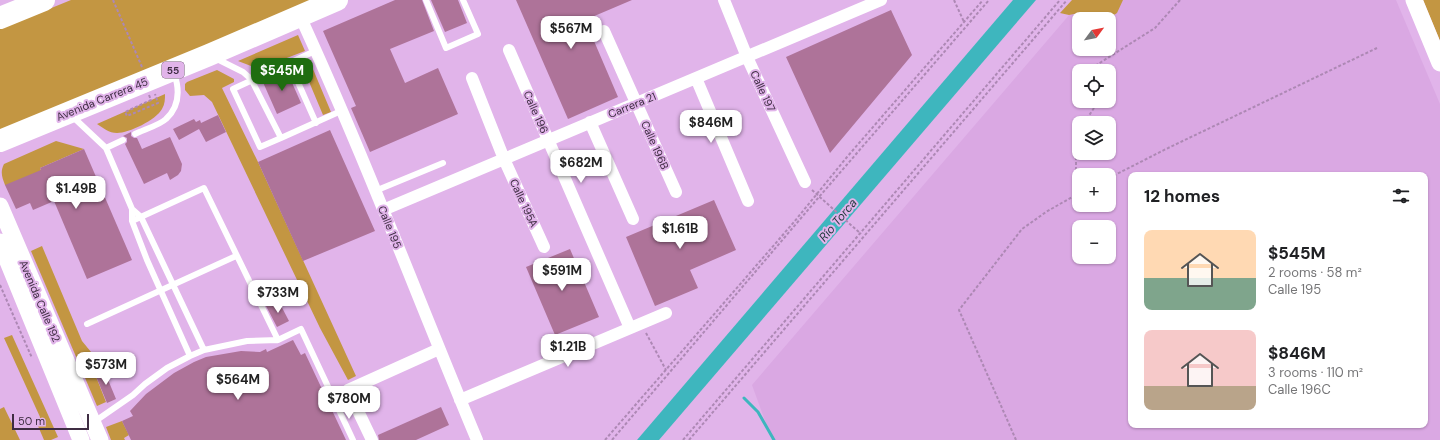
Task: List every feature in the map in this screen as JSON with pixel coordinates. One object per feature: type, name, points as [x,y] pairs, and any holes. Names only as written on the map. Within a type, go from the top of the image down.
[{"type":"highway","points":[[0,18],[44,0]]},
{"type":"highway","name":"Avenida Carrera 45","points":[[3,142],[69,112],[209,55],[337,0]]},
{"type":"main road","points":[[1414,0],[1440,63]]},
{"type":"main road","name":"Avenida Calle 192","points":[[0,206],[96,431]]},
{"type":"main road","name":"Avenida Calle 192","points":[[0,242],[80,438]]},
{"type":"main road","points":[[80,438],[96,431]]},
{"type":"street","name":"Calle 197","points":[[724,0],[747,57],[805,182]]},
{"type":"street","name":"Carrera 21","points":[[383,210],[881,0]]},
{"type":"street","name":"Calle 195","points":[[300,16],[383,210],[477,440]]},
{"type":"street","name":"Calle 196B","points":[[604,31],[676,192]]},
{"type":"street","name":"Calle 196","points":[[509,50],[548,140],[636,326]]},
{"type":"street","name":"Calle 195A","points":[[472,78],[504,158],[544,247]]},
{"type":"street","points":[[696,78],[748,201]]},
{"type":"street","points":[[590,122],[634,219]]},
{"type":"street","points":[[460,400],[666,313]]},
{"type":"street","points":[[372,440],[348,390],[439,349]]},
{"type":"lane","points":[[426,0],[446,48],[478,34],[463,0]]},
{"type":"lane","points":[[315,51],[251,79],[233,89],[260,147],[341,111]]},
{"type":"lane","points":[[209,55],[235,67],[251,79],[281,138]]},
{"type":"lane","points":[[289,62],[316,123]]},
{"type":"lane","points":[[135,134],[166,120],[176,104],[178,86],[172,70]]},
{"type":"lane","points":[[69,112],[106,148],[132,209],[132,221],[160,290],[190,356]]},
{"type":"lane","points":[[106,148],[123,140]]},
{"type":"lane","points":[[375,191],[443,163]]},
{"type":"lane","points":[[132,221],[204,188],[278,340]]},
{"type":"lane","points":[[132,209],[141,217],[204,350]]},
{"type":"lane","points":[[87,324],[236,256]]},
{"type":"lane","points":[[96,431],[125,401],[145,384],[167,368],[190,356],[204,350],[247,341],[278,340],[301,329],[353,440]]},
{"type":"path","points":[[954,0],[964,22]]},
{"type":"path","points":[[605,440],[983,0]]},
{"type":"path","points":[[612,440],[989,0]]},
{"type":"path","points":[[683,440],[1060,0]]},
{"type":"path","points":[[689,440],[1067,0]]},
{"type":"path","points":[[1098,64],[1155,28],[1180,0]]},
{"type":"path","points":[[1116,174],[1377,48]]},
{"type":"path","points":[[816,195],[861,234]]},
{"type":"path","points":[[1016,440],[959,310],[1022,229],[1046,212],[1072,197]]},
{"type":"path","points":[[636,326],[666,370]]},
{"type":"shaded area","points":[[71,0],[314,0],[0,132],[0,29]]},
{"type":"shaded area","points":[[1072,0],[1123,0],[1116,14],[1116,12],[1072,12],[1072,14],[1069,15],[1060,13]]},
{"type":"shaded area","points":[[1082,0],[1396,0],[1440,104],[1440,440],[772,440],[752,385]]},
{"type":"shaded area","points":[[1423,0],[1440,0],[1440,41]]},
{"type":"shaded area","points":[[298,35],[305,51],[266,66],[251,66],[238,61]]},
{"type":"shaded area","points":[[310,62],[331,112],[323,115],[302,65]]},
{"type":"shaded area","points":[[217,70],[234,79],[234,82],[222,88],[258,162],[356,376],[348,380],[320,328],[212,102],[204,95],[190,96],[185,90],[185,84],[187,82]]},
{"type":"shaded area","points":[[165,94],[164,105],[159,113],[135,128],[128,131],[114,133],[97,124]]},
{"type":"shaded area","points":[[56,141],[84,149],[40,168],[54,201],[5,185],[2,174],[4,164]]},
{"type":"shaded area","points":[[42,246],[82,341],[105,369],[95,374],[106,402],[97,406],[31,251]]},
{"type":"shaded area","points":[[12,335],[58,437],[51,440],[44,440],[38,426],[40,417],[4,338]]},
{"type":"shaded area","points":[[4,407],[20,440],[0,440],[0,409]]},
{"type":"shaded area","points":[[122,421],[129,435],[124,438],[125,440],[111,440],[106,427]]},
{"type":"water","name":"Río Torca","points":[[1013,0],[1036,0],[659,440],[637,440]]},
{"type":"building","points":[[395,0],[422,0],[434,31],[390,49],[405,83],[438,68],[458,114],[370,152],[351,108],[356,106],[323,31]]},
{"type":"building","points":[[431,0],[458,0],[467,23],[445,32]]},
{"type":"building","points":[[516,0],[632,0],[585,20],[618,97],[568,119]]},
{"type":"building","points":[[891,10],[912,55],[830,153],[786,57]]},
{"type":"building","points":[[286,69],[301,103],[277,114],[262,80]]},
{"type":"building","points":[[218,115],[226,132],[206,142],[199,129],[179,140],[173,129],[194,119],[196,122],[200,120],[201,123]]},
{"type":"building","points":[[330,130],[375,231],[303,261],[258,162]]},
{"type":"building","points":[[131,132],[131,136],[137,138],[142,149],[170,137],[182,164],[181,171],[178,175],[170,180],[167,173],[144,184],[125,144],[127,142],[127,138],[123,136]]},
{"type":"building","points":[[84,149],[132,260],[87,279],[54,201],[33,210],[30,203],[16,209],[5,185],[41,170],[40,168]]},
{"type":"building","points":[[714,200],[736,250],[690,270],[698,288],[655,306],[626,237]]},
{"type":"building","points":[[570,249],[599,317],[555,335],[526,267]]},
{"type":"building","points":[[278,300],[289,321],[277,327],[266,306]]},
{"type":"building","points":[[293,340],[301,355],[305,353],[346,440],[131,440],[122,421],[133,416],[130,411],[146,394],[174,373],[206,357],[241,351],[260,352],[266,349],[267,352]]},
{"type":"building","points":[[104,370],[116,399],[107,403],[95,374]]},
{"type":"building","points":[[441,407],[449,425],[416,440],[379,440],[378,435]]},
{"type":"waterway","points":[[744,398],[758,412],[774,440]]}]
